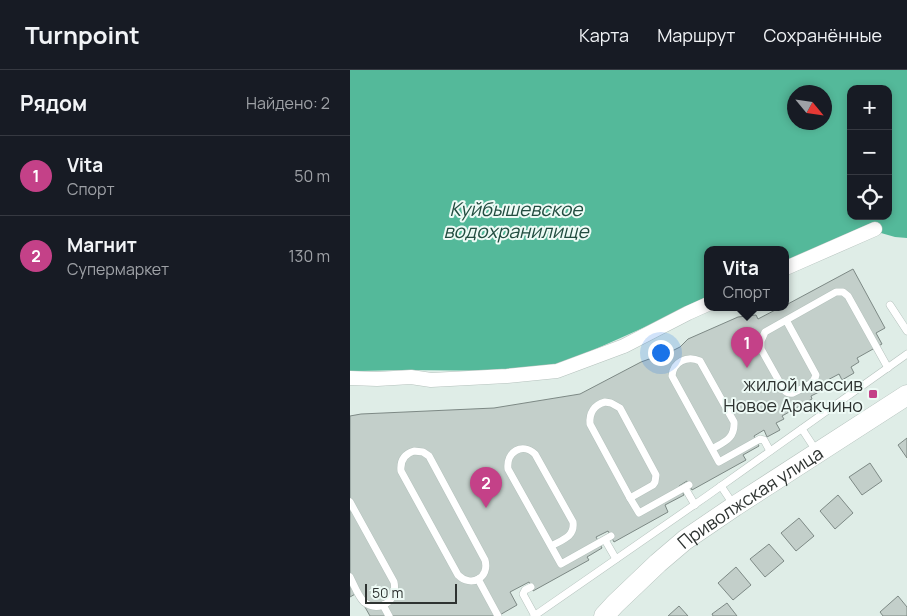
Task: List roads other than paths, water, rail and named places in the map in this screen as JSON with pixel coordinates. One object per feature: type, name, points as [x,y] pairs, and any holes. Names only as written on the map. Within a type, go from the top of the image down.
[{"type":"main road","name":"Приволжская улица","points":[[604,616],[658,563],[685,540],[907,395]]},
{"type":"street","points":[[789,267],[875,229]]},
{"type":"street","points":[[350,378],[411,377],[430,380],[557,371],[624,346],[704,306]]},
{"type":"lane","points":[[786,320],[816,375],[812,382],[790,393],[786,392],[761,346],[761,338],[765,332],[786,320],[836,292],[843,292],[848,296],[888,368]]},
{"type":"lane","points":[[890,305],[907,332]]},
{"type":"lane","points":[[531,587],[525,590],[523,594],[535,616],[907,354]]},
{"type":"lane","points":[[712,449],[731,437],[734,422],[700,361],[686,358],[676,365],[672,376],[719,462],[760,439],[764,440],[770,451]]},
{"type":"lane","points":[[630,498],[653,485],[656,475],[620,408],[611,403],[600,403],[592,410],[590,424],[630,498],[639,513],[687,487],[695,505]]},
{"type":"lane","points":[[802,429],[818,452]]},
{"type":"lane","points":[[551,546],[571,534],[573,522],[535,454],[527,449],[514,451],[507,463],[508,469],[561,564],[608,538],[616,559]]},
{"type":"lane","points":[[410,452],[423,452],[428,456],[485,560],[486,568],[478,579],[470,581],[458,575],[401,471],[400,465],[402,460],[410,452]]},
{"type":"lane","points":[[721,486],[735,506]]},
{"type":"lane","points":[[350,502],[394,582],[395,590],[390,601],[383,605],[372,606],[362,599],[350,577]]},
{"type":"lane","points":[[478,579],[498,616]]},
{"type":"lane","points":[[383,605],[389,616]]},
{"type":"water","name":"Куйбышевское водохранилище","points":[[350,70],[907,70],[907,238],[881,233],[875,224],[789,263],[789,246],[704,246],[704,301],[562,364],[521,371],[358,371],[350,373]]},
{"type":"place","name":"Vita","points":[[747,368]]},
{"type":"place","name":"жилой массив Новое Аракчино","points":[[873,394]]},
{"type":"place","name":"Магнит","points":[[486,508]]}]
